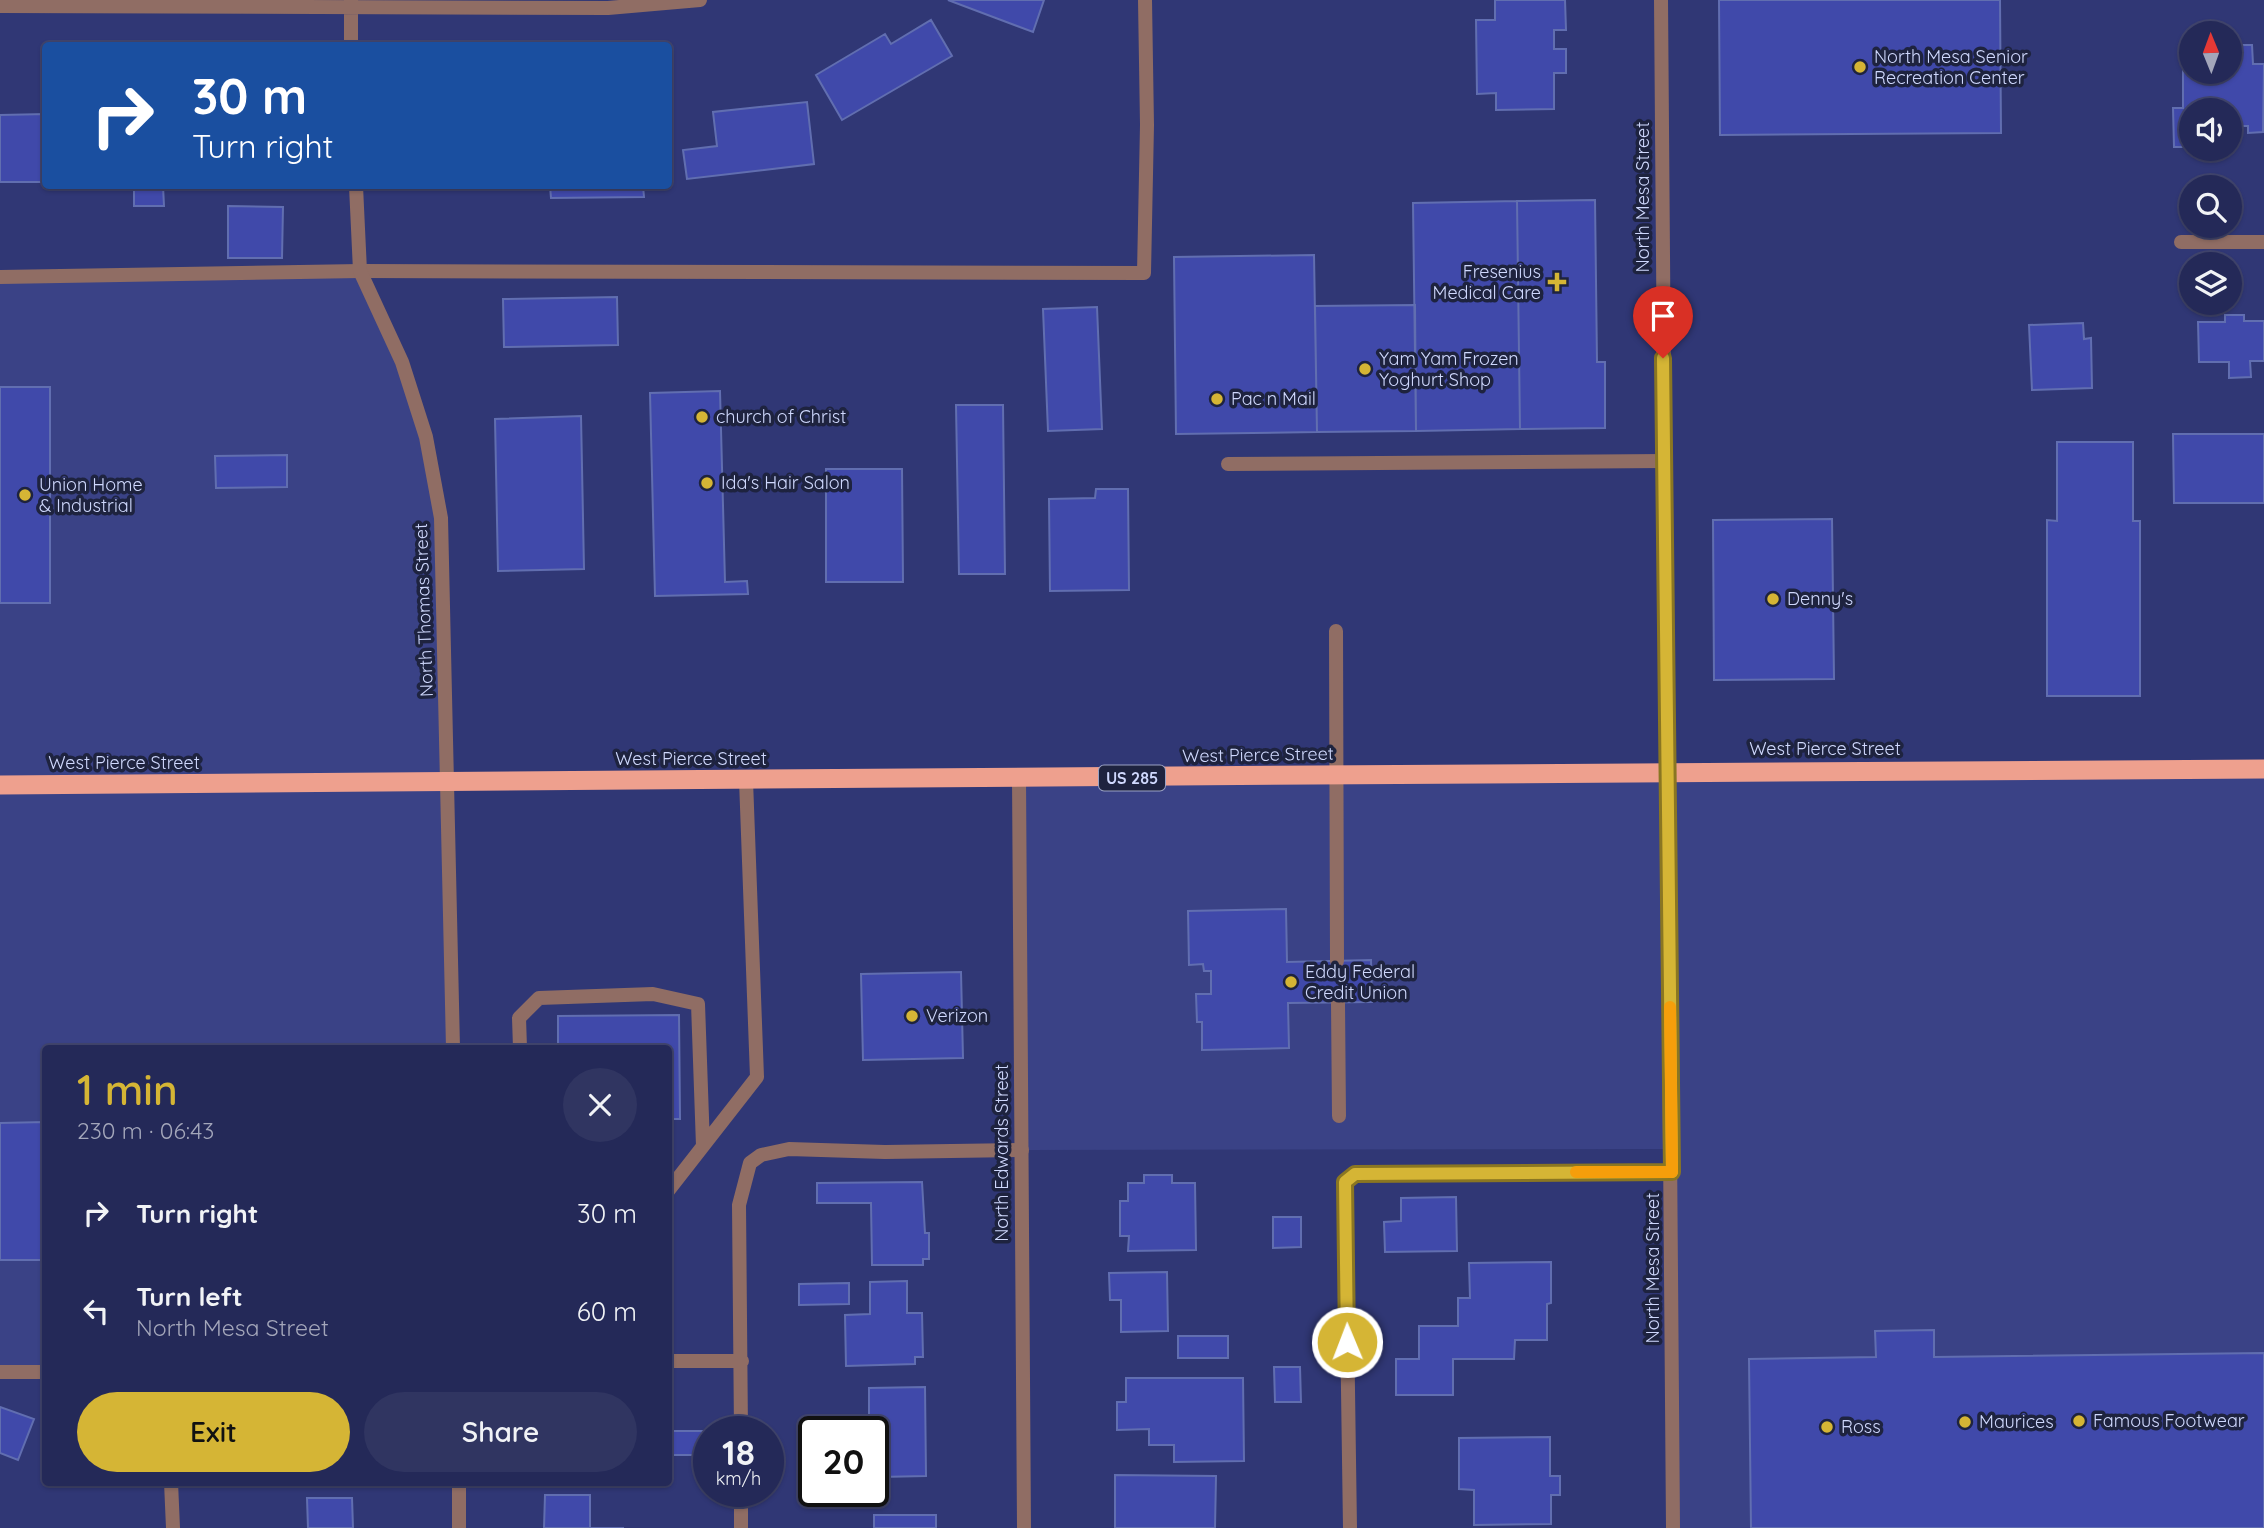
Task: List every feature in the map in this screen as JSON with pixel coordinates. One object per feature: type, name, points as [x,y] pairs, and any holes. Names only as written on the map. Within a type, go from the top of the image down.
[{"type":"highway","name":"West Pierce Street","points":[[0,785],[1668,771],[2264,769]]},
{"type":"street","points":[[0,6],[351,3],[608,8],[699,0]]},
{"type":"street","points":[[0,277],[360,271],[1144,273],[1147,125],[1145,0]]},
{"type":"street","name":"North Mesa Street","points":[[1661,0],[1674,1528]]},
{"type":"street","points":[[351,3],[351,42]]},
{"type":"street","name":"North Thomas Street","points":[[356,189],[360,271],[402,362],[426,437],[441,518],[453,1045]]},
{"type":"street","points":[[2181,242],[2264,242]]},
{"type":"street","points":[[1228,464],[1664,461]]},
{"type":"street","points":[[1336,631],[1337,961]]},
{"type":"street","name":"North Edwards Street","points":[[1019,778],[1024,1528]]},
{"type":"street","points":[[672,1186],[757,1077],[746,780]]},
{"type":"street","points":[[520,1045],[520,1018],[539,998],[653,994],[698,1004],[704,1146]]},
{"type":"street","points":[[1338,1003],[1339,1116]]},
{"type":"street","points":[[741,1416],[739,1205],[750,1163],[761,1155],[789,1149],[885,1153],[1022,1150]]},
{"type":"street","points":[[1350,1528],[1345,1182],[1355,1174],[1672,1172]]},
{"type":"street","points":[[672,1361],[741,1361]]},
{"type":"street","points":[[0,1372],[42,1372]]},
{"type":"street","points":[[171,1486],[173,1528]]},
{"type":"street","points":[[459,1486],[459,1528]]},
{"type":"street","points":[[741,1507],[741,1528]]},
{"type":"shaded area","points":[[360,271],[402,362],[441,518],[453,1045],[42,1045],[42,1372],[0,1372],[0,277]]},
{"type":"shaded area","points":[[2264,769],[2264,1528],[1673,1528],[1672,1149],[1022,1150],[1019,778]]},
{"type":"building","points":[[948,0],[1044,0],[1033,32]]},
{"type":"building","points":[[1495,0],[1565,0],[1566,30],[1554,30],[1554,49],[1566,49],[1566,73],[1554,73],[1554,109],[1496,110],[1496,93],[1477,94],[1476,20],[1495,20]]},
{"type":"building","name":"North Mesa Senior Recreation Center","points":[[1719,0],[2000,0],[2001,133],[1720,135]]},
{"type":"building","points":[[931,20],[952,56],[842,120],[816,75],[885,34],[891,44]]},
{"type":"building","points":[[2242,45],[2252,45],[2253,64],[2264,64],[2263,132],[2248,133],[2248,126],[2242,126],[2242,98],[2183,98],[2183,84],[2242,84]]},
{"type":"building","points":[[807,102],[814,164],[687,179],[683,150],[717,146],[713,112]]},
{"type":"building","points":[[2173,108],[2179,108],[2179,147],[2174,147]]},
{"type":"building","points":[[42,114],[42,182],[0,182],[0,115]]},
{"type":"building","points":[[134,189],[163,189],[164,206],[134,206]]},
{"type":"building","points":[[550,189],[643,189],[644,197],[551,198]]},
{"type":"building","name":"Fresenius Medical Care","points":[[1595,200],[1597,362],[1605,362],[1605,428],[1520,429],[1517,201]]},
{"type":"building","points":[[1517,201],[1520,429],[1416,431],[1413,203]]},
{"type":"building","points":[[228,206],[283,207],[282,258],[228,258]]},
{"type":"building","points":[[1314,255],[1317,432],[1176,434],[1174,257]]},
{"type":"building","points":[[617,297],[618,345],[504,347],[503,299]]},
{"type":"building","name":"Yam Yam Frozen Yoghurt Shop","points":[[1415,305],[1416,431],[1317,432],[1315,306]]},
{"type":"building","points":[[1097,307],[1102,429],[1048,431],[1043,309]]},
{"type":"building","points":[[2225,315],[2244,315],[2244,321],[2264,321],[2264,361],[2250,361],[2251,377],[2229,378],[2229,362],[2199,362],[2198,322],[2225,322]]},
{"type":"building","points":[[2083,323],[2084,339],[2091,338],[2092,388],[2032,390],[2029,325]]},
{"type":"building","name":"Union Home & Industrial","points":[[0,387],[50,387],[50,603],[0,603]]},
{"type":"building","points":[[720,391],[725,582],[747,581],[748,594],[655,596],[650,393]]},
{"type":"building","points":[[956,405],[1003,405],[1005,574],[959,574]]},
{"type":"building","points":[[581,416],[584,569],[498,571],[495,419]]},
{"type":"building","points":[[2173,434],[2264,434],[2264,503],[2174,503]]},
{"type":"building","points":[[2057,442],[2133,442],[2133,521],[2140,521],[2140,696],[2047,696],[2047,520],[2057,521]]},
{"type":"building","points":[[287,455],[287,487],[216,488],[215,456]]},
{"type":"building","points":[[826,469],[902,469],[903,582],[826,582]]},
{"type":"building","points":[[1096,489],[1128,489],[1129,590],[1050,591],[1049,499],[1095,498]]},
{"type":"building","name":"Denny's","points":[[1832,519],[1834,679],[1714,680],[1713,520]]},
{"type":"building","name":"Eddy Federal Credit Union","points":[[1286,909],[1287,962],[1371,960],[1372,1002],[1288,1003],[1289,1048],[1202,1050],[1202,1022],[1197,1022],[1196,994],[1211,994],[1211,971],[1204,971],[1203,964],[1189,965],[1188,911]]},
{"type":"building","name":"Verizon","points":[[961,972],[963,1058],[863,1060],[861,974]]},
{"type":"building","points":[[679,1015],[680,1119],[672,1119],[672,1045],[558,1045],[558,1016]]},
{"type":"building","points":[[42,1122],[42,1260],[0,1260],[0,1123]]},
{"type":"building","points":[[1144,1175],[1172,1175],[1172,1183],[1195,1183],[1196,1250],[1128,1251],[1129,1236],[1120,1236],[1120,1201],[1128,1201],[1128,1183],[1144,1183]]},
{"type":"building","points":[[922,1182],[925,1233],[929,1233],[929,1259],[923,1259],[923,1265],[872,1265],[871,1203],[817,1203],[817,1183]]},
{"type":"building","points":[[1456,1197],[1457,1251],[1385,1252],[1384,1222],[1401,1221],[1401,1198]]},
{"type":"building","points":[[1273,1217],[1301,1217],[1301,1247],[1273,1248]]},
{"type":"building","points":[[1551,1262],[1547,1340],[1515,1340],[1514,1359],[1453,1359],[1453,1395],[1396,1395],[1396,1359],[1419,1359],[1419,1326],[1458,1326],[1458,1298],[1470,1298],[1469,1263]]},
{"type":"building","points":[[1167,1272],[1168,1331],[1121,1332],[1121,1300],[1110,1300],[1109,1273]]},
{"type":"building","points":[[907,1281],[907,1313],[922,1313],[923,1357],[915,1357],[915,1364],[846,1366],[845,1315],[870,1314],[870,1282]]},
{"type":"building","points":[[849,1283],[849,1304],[799,1305],[799,1284]]},
{"type":"building","points":[[1934,1330],[1934,1357],[2264,1353],[2264,1528],[1751,1528],[1749,1359],[1876,1357],[1875,1331]]},
{"type":"building","points":[[1178,1336],[1228,1336],[1228,1358],[1178,1358]]},
{"type":"building","points":[[1274,1367],[1300,1367],[1301,1402],[1275,1402]]},
{"type":"building","points":[[1126,1378],[1243,1378],[1244,1461],[1174,1462],[1174,1445],[1149,1445],[1149,1429],[1117,1430],[1117,1402],[1126,1402]]},
{"type":"building","points":[[925,1387],[926,1476],[889,1477],[889,1416],[869,1415],[869,1388]]},
{"type":"building","points":[[0,1407],[34,1419],[18,1460],[0,1453]]},
{"type":"building","points":[[672,1431],[693,1431],[693,1455],[672,1455]]},
{"type":"building","points":[[1550,1437],[1550,1476],[1560,1476],[1560,1495],[1551,1495],[1551,1524],[1474,1525],[1474,1490],[1459,1489],[1459,1438]]},
{"type":"building","points":[[1115,1475],[1216,1476],[1215,1528],[1115,1528]]},
{"type":"building","points":[[545,1495],[590,1495],[590,1528],[544,1528]]},
{"type":"building","points":[[307,1498],[352,1498],[353,1528],[308,1528]]},
{"type":"building","points":[[874,1515],[936,1515],[936,1528],[874,1528]]},
{"type":"slow traffic","points":[[1576,1172],[1672,1172],[1670,1007]]},
{"type":"place","name":"North Mesa Senior Recreation Center","points":[[1860,67]]},
{"type":"place","name":"Fresenius Medical Care","points":[[1557,282]]},
{"type":"place","name":"Yam Yam Frozen Yoghurt Shop","points":[[1365,369]]},
{"type":"place","name":"Pac n Mail","points":[[1217,399]]},
{"type":"place","name":"church of Christ","points":[[702,417]]},
{"type":"place","name":"Ida's Hair Salon","points":[[707,483]]},
{"type":"place","name":"Union Home & Industrial","points":[[25,495]]},
{"type":"place","name":"Denny's","points":[[1773,599]]},
{"type":"place","name":"Eddy Federal Credit Union","points":[[1291,982]]},
{"type":"place","name":"Verizon","points":[[912,1016]]},
{"type":"place","name":"Famous Footwear","points":[[2079,1421]]},
{"type":"place","name":"Maurices","points":[[1965,1422]]},
{"type":"place","name":"Ross","points":[[1827,1427]]},
{"type":"route","points":[[1347,1342],[1345,1182],[1355,1174],[1672,1172],[1663,358]]}]
